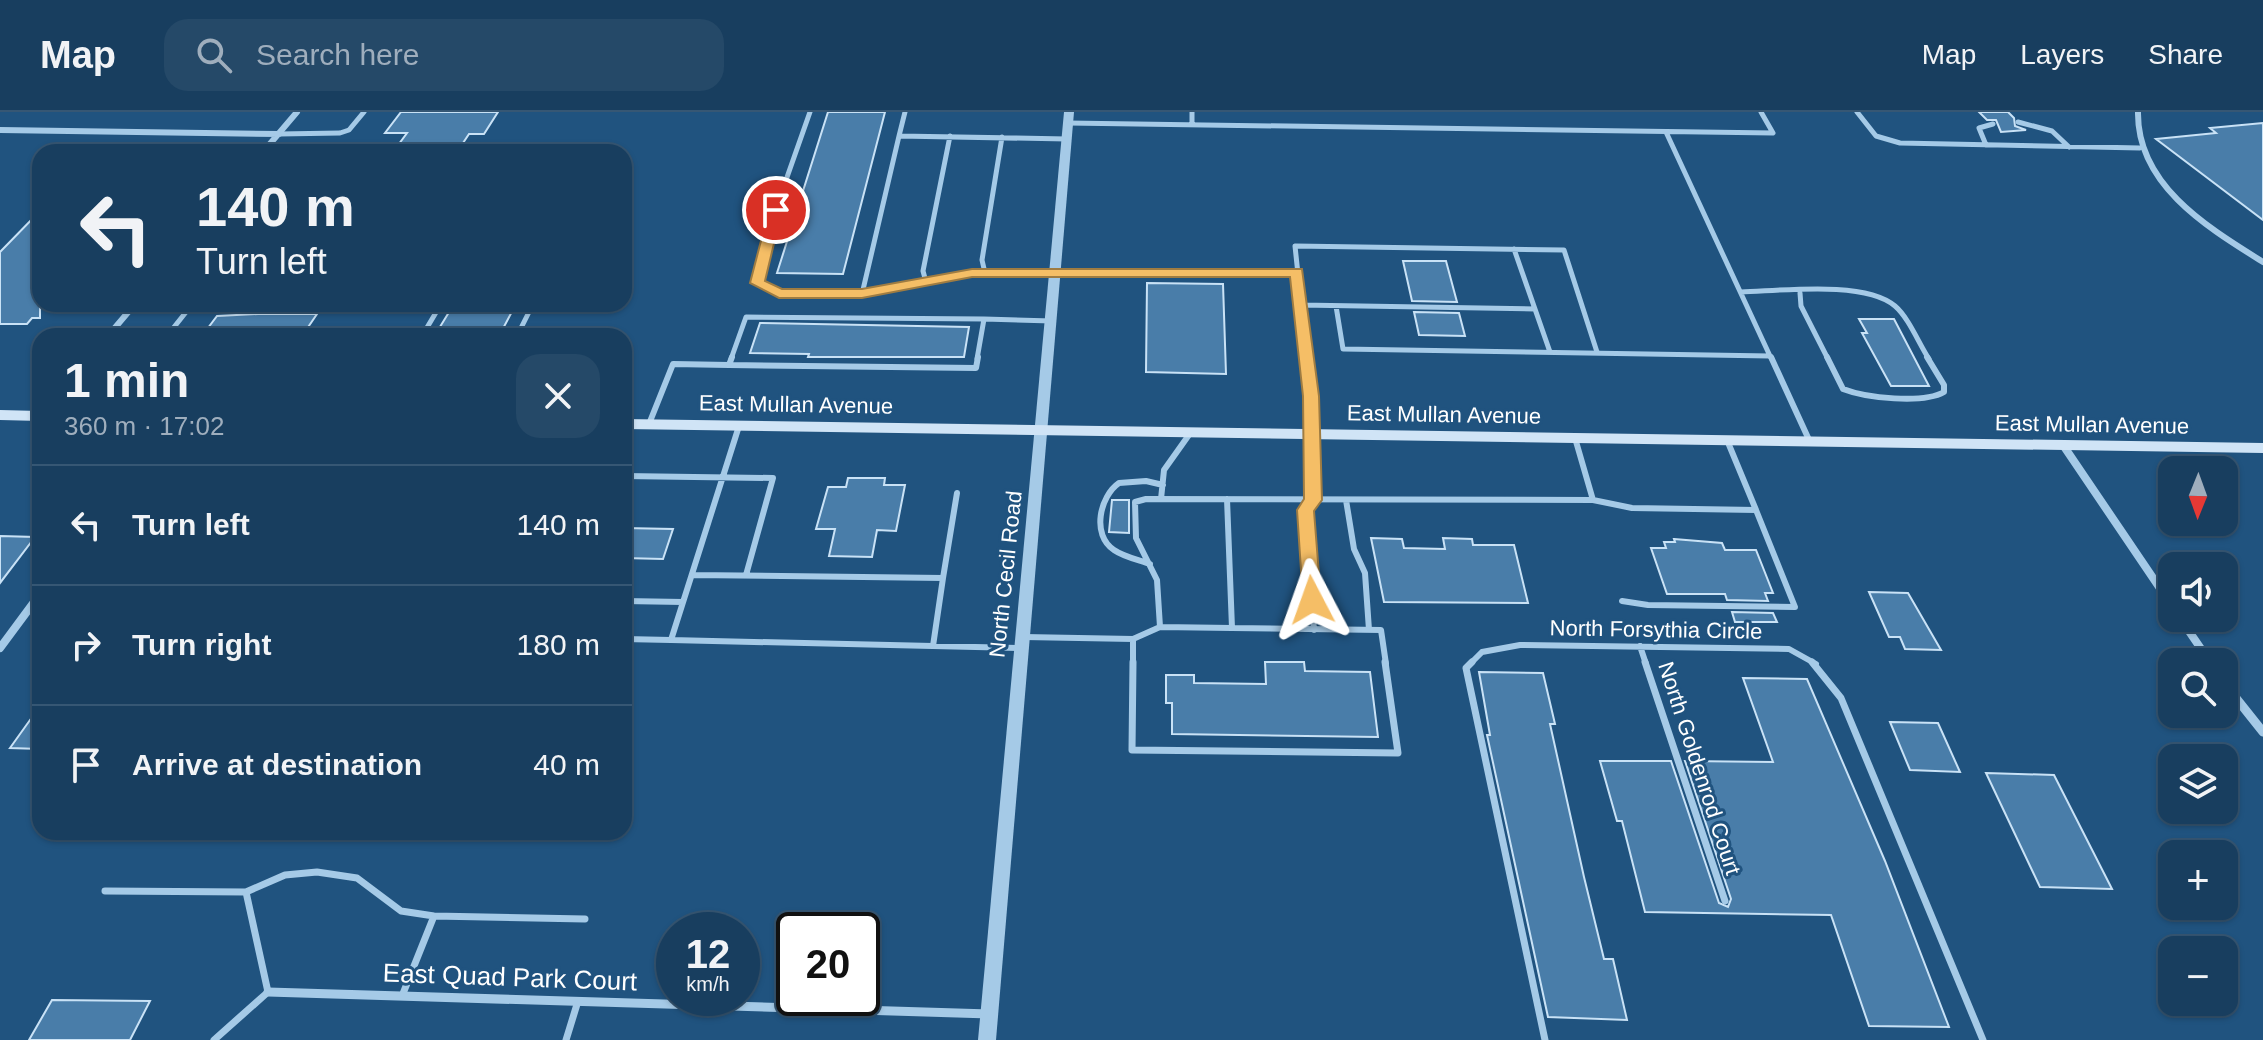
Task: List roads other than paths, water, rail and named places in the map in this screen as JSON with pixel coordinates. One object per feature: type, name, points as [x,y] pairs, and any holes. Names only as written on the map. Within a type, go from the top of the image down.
[{"type":"main road","points":[[0,415],[32,416]]},
{"type":"main road","name":"East Mullan Avenue","points":[[632,424],[2263,448]]},
{"type":"street","points":[[271,144],[297,112]]},
{"type":"street","points":[[2138,112],[2140,148],[2168,188],[2193,214],[2263,262]]},
{"type":"street","name":"North Cecil Road","points":[[987,1040],[1069,118]]},
{"type":"street","points":[[0,130],[279,134]]},
{"type":"street","points":[[115,328],[128,312]]},
{"type":"street","points":[[2063,445],[2158,585]]},
{"type":"street","points":[[0,648],[32,605]]},
{"type":"street","points":[[2238,701],[2263,732]]},
{"type":"street","name":"East Quad Park Court","points":[[268,992],[990,1014]]},
{"type":"lane","points":[[279,134],[340,133],[349,130],[364,112]]},
{"type":"lane","points":[[810,112],[767,234],[757,283],[779,294],[862,294],[985,273],[1297,272]]},
{"type":"lane","points":[[862,294],[905,112]]},
{"type":"lane","points":[[1143,112],[1143,124]]},
{"type":"lane","points":[[1192,112],[1192,125]]},
{"type":"lane","points":[[1069,118],[1143,124],[1773,133],[1761,112]]},
{"type":"lane","points":[[1857,112],[1870,130],[1887,141],[2140,148]]},
{"type":"lane","points":[[2018,122],[2052,131],[2069,147]]},
{"type":"lane","points":[[1986,145],[1979,128],[1993,124]]},
{"type":"lane","points":[[1666,132],[1810,442]]},
{"type":"lane","points":[[899,136],[1067,139]]},
{"type":"lane","points":[[926,282],[923,271],[950,136]]},
{"type":"lane","points":[[985,273],[982,260],[1002,137]]},
{"type":"lane","points":[[1314,630],[1305,510],[1313,500],[1312,434],[1295,246],[1564,250],[1597,352]]},
{"type":"lane","points":[[1514,249],[1550,352]]},
{"type":"lane","points":[[1741,292],[1861,294],[1890,301],[1897,307],[1944,385],[1944,392],[1937,396],[1855,394],[1836,379],[1801,306],[1800,293]]},
{"type":"lane","points":[[1301,305],[1535,309]]},
{"type":"lane","points":[[1336,306],[1343,349],[1770,356]]},
{"type":"lane","points":[[173,328],[186,312]]},
{"type":"lane","points":[[729,365],[746,317],[1052,321]]},
{"type":"lane","points":[[649,424],[673,364],[976,368],[984,319]]},
{"type":"lane","points":[[671,640],[739,426]]},
{"type":"lane","points":[[1161,499],[1164,470],[1191,432]]},
{"type":"lane","points":[[1575,438],[1593,500]]},
{"type":"lane","points":[[1622,601],[1648,605],[1795,607],[1727,440]]},
{"type":"lane","points":[[632,476],[773,478],[746,575]]},
{"type":"lane","points":[[1150,564],[1115,551],[1106,543],[1104,500],[1112,485],[1123,479],[1141,478],[1163,485]]},
{"type":"lane","points":[[933,646],[957,493]]},
{"type":"lane","points":[[1160,627],[1157,580],[1136,538],[1135,502],[1161,499],[1593,500],[1632,508],[1756,510]]},
{"type":"lane","points":[[1227,499],[1232,628]]},
{"type":"lane","points":[[1346,500],[1354,549],[1365,573],[1369,630]]},
{"type":"lane","points":[[692,575],[943,578]]},
{"type":"lane","points":[[632,601],[683,602]]},
{"type":"lane","points":[[632,639],[933,646],[1133,639],[1160,627],[1381,630],[1398,753],[1132,750],[1133,639]]},
{"type":"lane","name":"North Forsythia Circle","points":[[1545,1040],[1466,668],[1482,652],[1520,645],[1789,649],[1816,664],[1847,711],[1983,1040]]},
{"type":"lane","name":"North Goldenrod Court","points":[[1640,646],[1725,901]]},
{"type":"lane","points":[[105,891],[246,892],[285,875],[333,873],[357,878],[401,911],[434,916],[585,919]]},
{"type":"lane","points":[[214,1040],[268,992],[246,892]]},
{"type":"lane","points":[[402,996],[434,916]]},
{"type":"lane","points":[[566,1040],[578,1001]]}]
